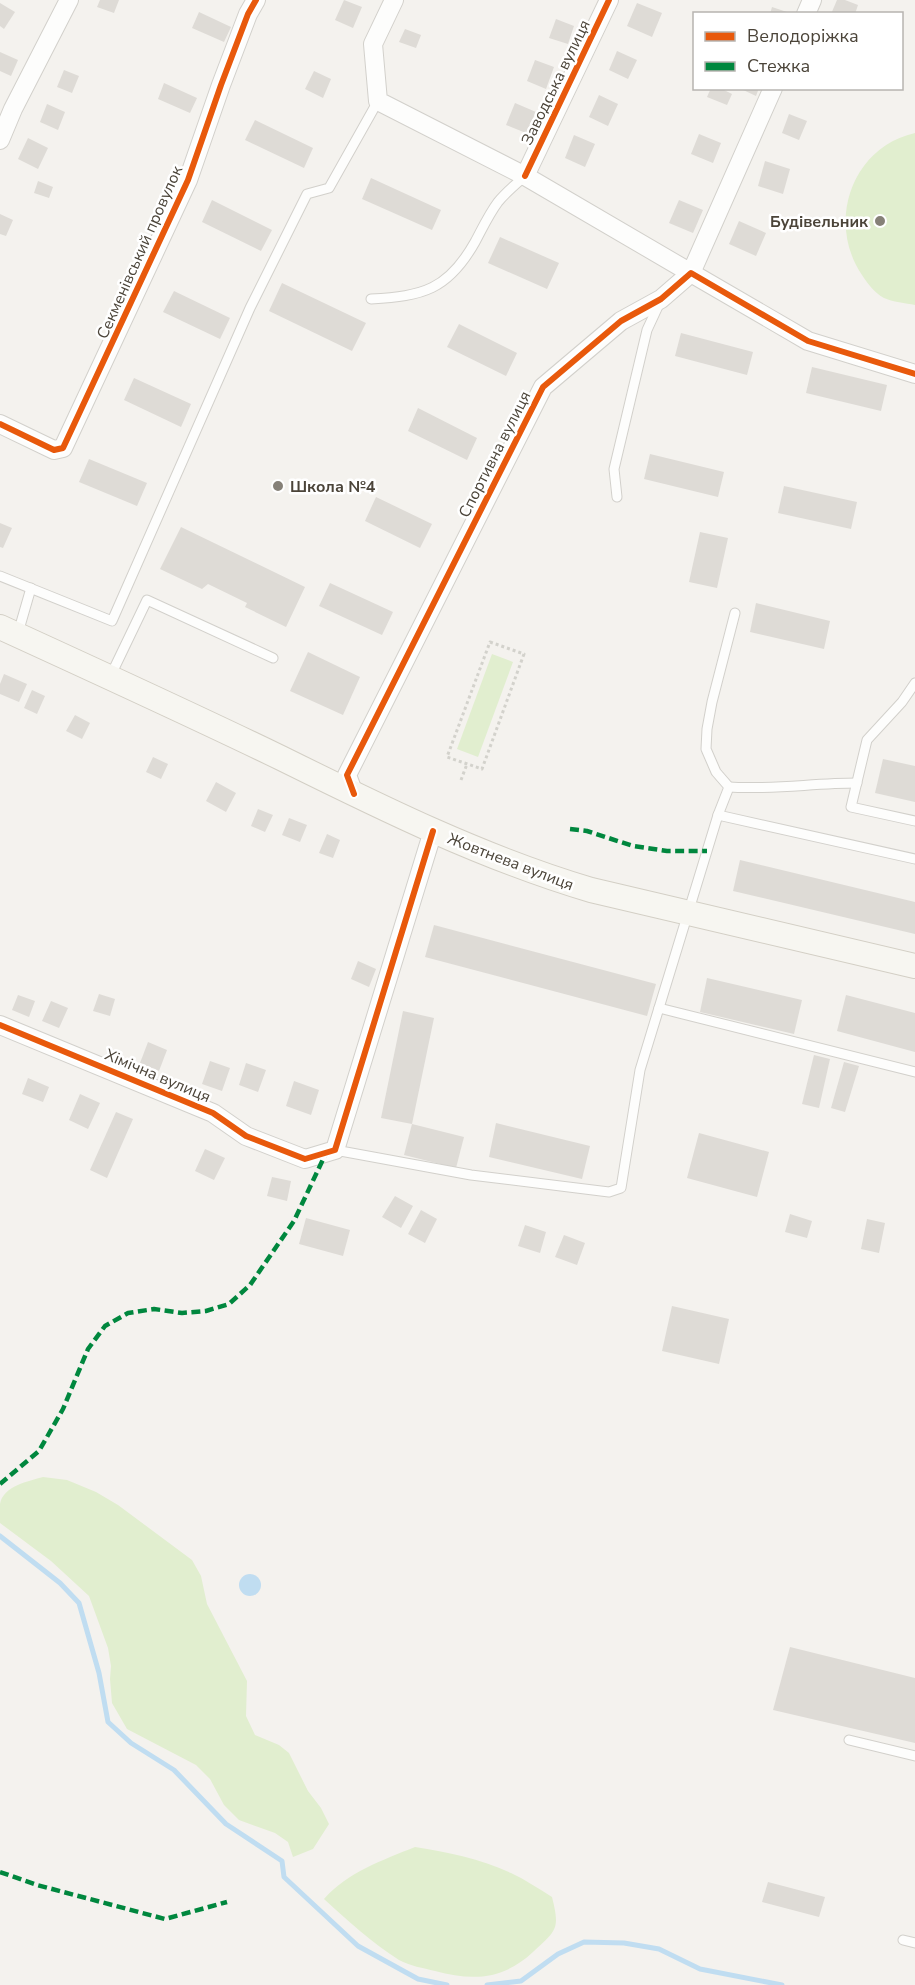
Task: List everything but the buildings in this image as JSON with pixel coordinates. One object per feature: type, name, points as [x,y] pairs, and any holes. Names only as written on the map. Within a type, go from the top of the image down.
[{"type":"main road","name":"Жовтнева вулиця","points":[[9,631],[433,831],[539,875],[591,891],[915,966]]},
{"type":"street","points":[[0,140],[7,105],[69,0]]},
{"type":"street","name":"Секменівський провулок","points":[[0,424],[54,450],[63,448],[188,180],[221,85],[248,14],[256,0]]},
{"type":"street","points":[[394,0],[373,44],[378,101],[525,176],[808,341],[915,375]]},
{"type":"street","name":"Заводська вулиця","points":[[525,176],[609,0]]},
{"type":"street","points":[[692,273],[772,90]]},
{"type":"street","name":"Спортивна вулиця","points":[[354,794],[347,775],[543,387],[621,321],[661,299],[692,273]]},
{"type":"street","points":[[335,1150],[433,831]]},
{"type":"street","name":"Хімічна вулиця","points":[[0,1025],[213,1113],[246,1136],[305,1159],[335,1150]]},
{"type":"lane","points":[[0,576],[112,621],[250,308],[307,194],[329,188],[378,101]]},
{"type":"lane","points":[[371,299],[412,296],[432,288],[449,277],[468,255],[498,202],[525,176]]},
{"type":"lane","points":[[616,497],[614,469],[647,330],[661,299]]},
{"type":"lane","points":[[9,631],[32,588]]},
{"type":"lane","points":[[110,677],[147,600],[273,658]]},
{"type":"lane","points":[[735,613],[707,729],[706,748],[716,772],[729,787],[755,789],[817,783],[857,783]]},
{"type":"lane","points":[[915,683],[902,702],[867,740],[851,807],[915,821]]},
{"type":"lane","points":[[335,1150],[471,1175],[609,1192],[621,1188],[640,1070],[718,815],[729,787]]},
{"type":"lane","points":[[718,815],[915,859]]},
{"type":"lane","points":[[659,1008],[915,1072]]},
{"type":"lane","points":[[849,1740],[915,1756]]},
{"type":"lane","points":[[903,1940],[915,1943]]},
{"type":"path","points":[[490,642],[524,654],[482,769],[467,764],[447,757],[490,642]]},
{"type":"path","points":[[460,780],[467,764]]},
{"type":"green space","name":"Будівельник","points":[[915,133],[915,305],[881,296],[862,275],[851,254],[846,232],[846,210],[851,189],[861,170],[875,154],[893,141]]},
{"type":"green space","points":[[492,654],[513,662],[478,757],[457,749]]},
{"type":"green space","points":[[43,1477],[67,1480],[96,1492],[118,1505],[192,1560],[201,1576],[207,1604],[247,1681],[246,1716],[255,1735],[279,1745],[289,1753],[308,1791],[321,1808],[329,1824],[313,1849],[293,1857],[288,1842],[275,1833],[239,1820],[224,1805],[210,1779],[196,1765],[127,1729],[112,1703],[108,1648],[89,1596],[51,1561],[0,1523],[0,1504],[6,1493],[17,1485]]},
{"type":"green space","points":[[415,1847],[452,1854],[500,1868],[552,1897],[556,1923],[552,1933],[522,1961],[510,1968],[487,1976],[462,1976],[399,1960],[369,1939],[324,1899],[355,1874]]},
{"type":"water","points":[[250,1574],[260,1581],[261,1585],[254,1595],[250,1596],[240,1589],[239,1585],[246,1575]]},
{"type":"waterway","points":[[0,1536],[60,1583],[79,1603],[99,1673],[108,1722],[131,1743],[174,1770],[226,1824],[282,1861],[284,1877],[358,1946],[418,1979],[447,1985]]},
{"type":"waterway","points":[[487,1985],[521,1981],[558,1954],[584,1942],[624,1943],[659,1949],[700,1969],[782,1985]]},
{"type":"marked path","points":[[570,829],[587,831],[633,846],[667,851],[707,851]]},
{"type":"marked path","points":[[0,1484],[39,1451],[63,1409],[88,1349],[105,1326],[128,1313],[154,1309],[182,1313],[206,1311],[229,1304],[250,1285],[294,1221],[326,1153]]},
{"type":"marked path","points":[[0,1872],[37,1885],[165,1919],[227,1902]]},
{"type":"cycle path","points":[[0,424],[54,450],[63,448],[188,180],[221,85],[248,14],[256,0]]},
{"type":"cycle path","points":[[525,176],[609,0]]},
{"type":"cycle path","points":[[354,794],[347,775],[543,387],[621,321],[661,299],[691,273],[808,341],[915,374]]},
{"type":"cycle path","points":[[0,1025],[213,1113],[246,1136],[305,1159],[335,1150],[433,831]]},
{"type":"place","name":"Будівельник","points":[[880,221]]},
{"type":"place","name":"Школа №4","points":[[278,486]]}]
